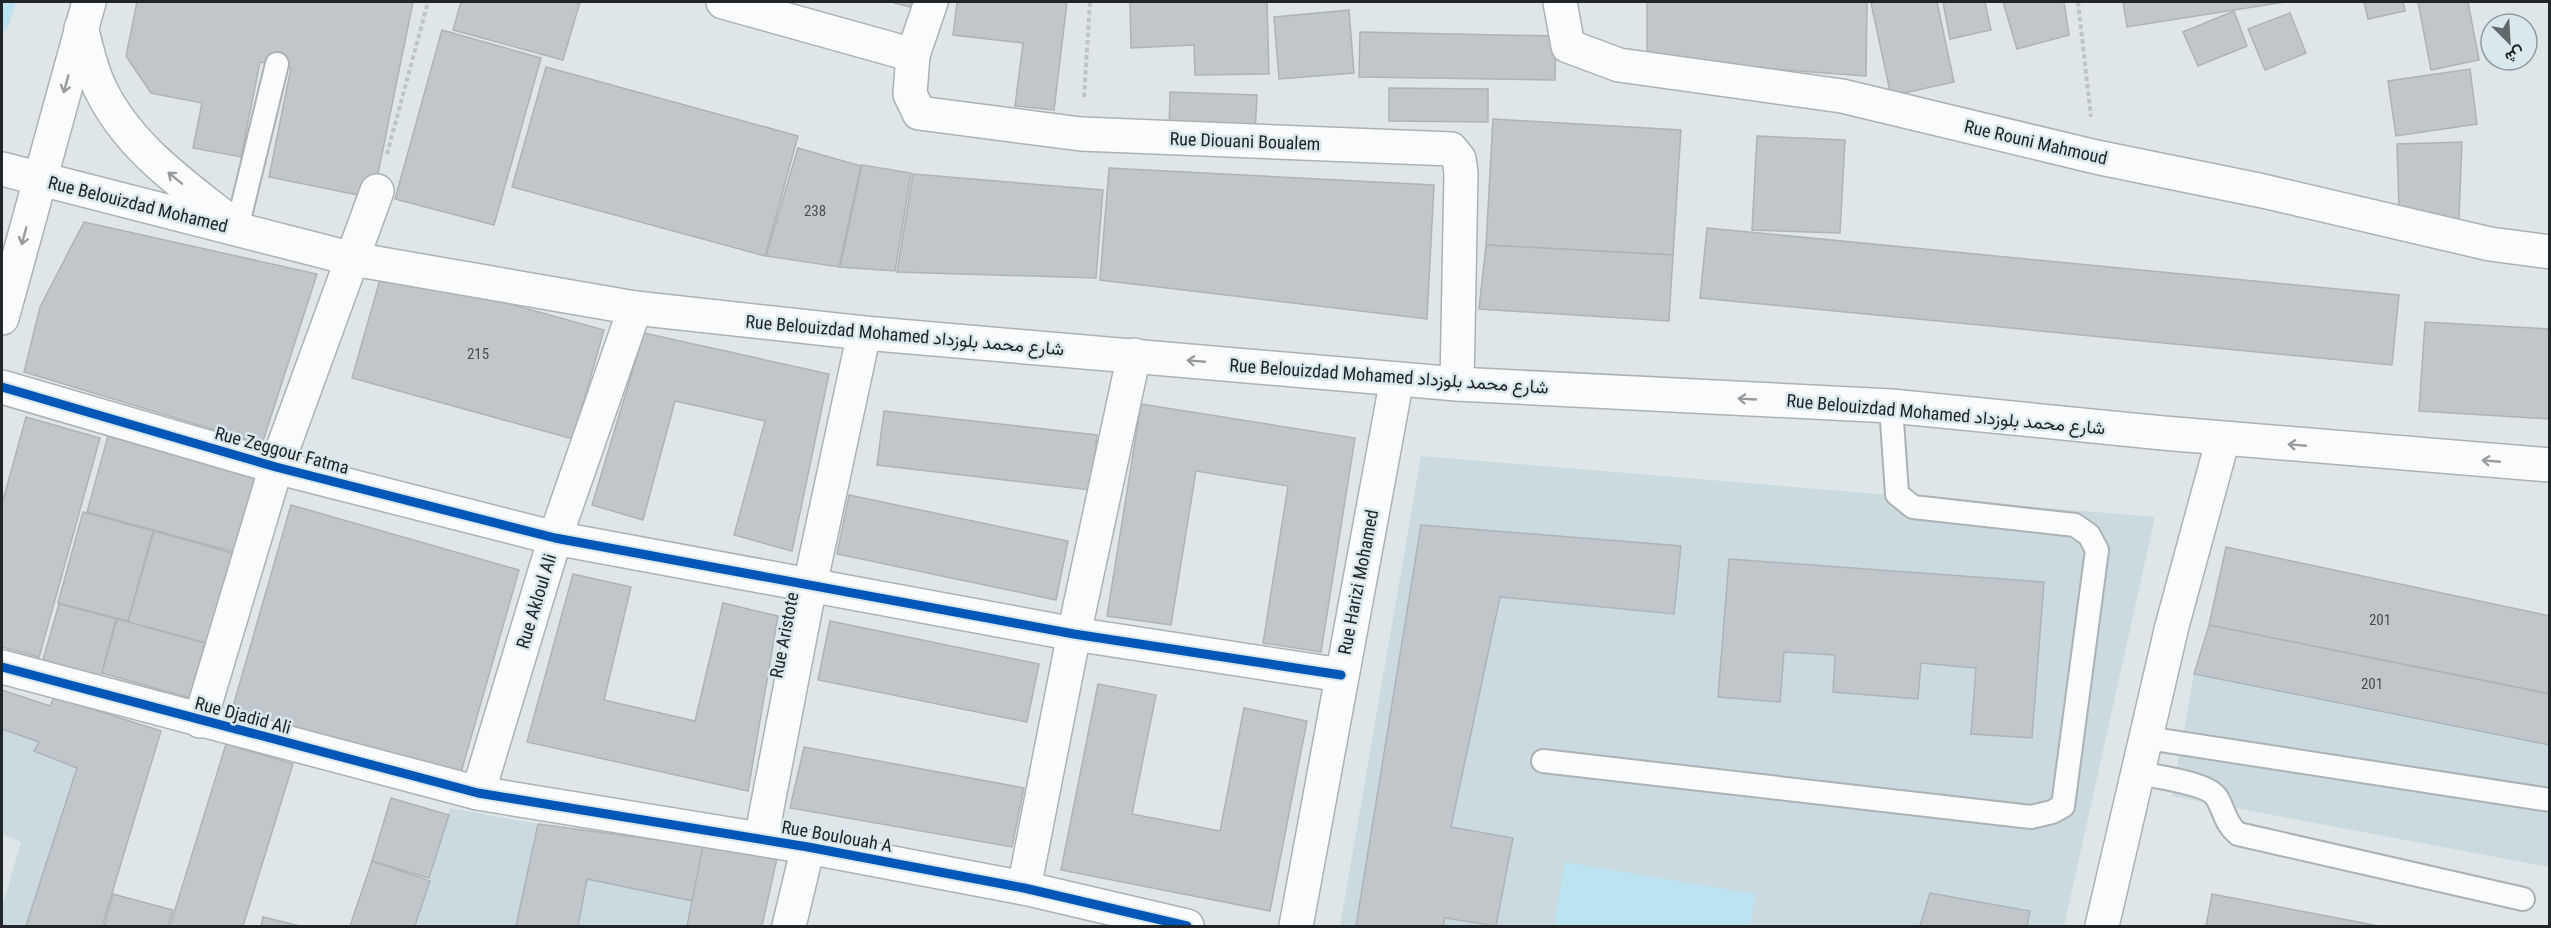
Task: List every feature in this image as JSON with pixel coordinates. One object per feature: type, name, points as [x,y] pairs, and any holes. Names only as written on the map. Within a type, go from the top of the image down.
[{"type":"street","points":[[723,2],[913,56]]},
{"type":"street","name":"Rue Diouani Boualem","points":[[931,2],[913,56],[910,94],[919,113],[1081,134],[1451,149],[1459,159],[1461,173],[1457,384]]},
{"type":"street","name":"Rue Rouni Mahmoud","points":[[1560,2],[1568,46],[1619,65],[1842,96],[2096,157],[2263,191],[2490,244],[2550,252]]},
{"type":"street","points":[[2,318],[85,15]]},
{"type":"street","points":[[85,15],[99,88],[118,121],[159,164],[237,228]]},
{"type":"street","name":"Rue Belouizdad Mohamed","points":[[2,169],[237,228]]},
{"type":"street","points":[[200,721],[276,467],[377,191]]},
{"type":"street","name":"Rue Belouizdad Mohamed شارع محمد بلوزداد","points":[[237,228],[353,259],[635,308],[864,333],[1457,384],[1891,406],[2223,439],[2550,465]]},
{"type":"street","name":"Rue Akloul Ali","points":[[478,793],[555,538],[635,308]]},
{"type":"street","name":"Rue Aristote","points":[[761,839],[810,585],[864,333]]},
{"type":"street","points":[[1024,888],[1074,634],[1134,355]]},
{"type":"street","name":"Rue Harizi Mohamed","points":[[1296,927],[1396,379]]},
{"type":"street","name":"Rue Zeggour Fatma","points":[[2,387],[276,467],[555,538],[1074,634],[1341,675]]},
{"type":"street","points":[[2102,927],[2172,626],[2223,439]]},
{"type":"street","name":"Rue Djadid Ali","points":[[2,667],[478,793]]},
{"type":"street","name":"Rue Boulouah A","points":[[478,793],[808,847],[1024,888],[1187,927]]},
{"type":"street","points":[[789,927],[808,847]]},
{"type":"lane","points":[[237,228],[277,64]]},
{"type":"lane","points":[[1543,761],[2031,817],[2052,812],[2063,806],[2097,550],[2089,535],[2075,525],[1913,507],[1897,494],[1891,406]]},
{"type":"lane","points":[[2147,738],[2550,800]]},
{"type":"lane","points":[[2139,773],[2208,789],[2217,798],[2229,826],[2238,834],[2523,899]]},
{"type":"path","points":[[377,191],[428,2]]},
{"type":"path","points":[[1081,134],[1090,2]]},
{"type":"path","points":[[2078,2],[2096,157]]},
{"type":"shaded area","points":[[2,2],[16,2],[8,27],[2,34]]},
{"type":"shaded area","points":[[1421,456],[2155,517],[2064,926],[1340,926]]},
{"type":"shaded area","points":[[2226,547],[2549,616],[2549,867],[2172,796],[2194,674],[2209,625]]},
{"type":"shaded area","points":[[2,690],[50,706],[54,697],[161,731],[102,926],[2,926],[2,907],[21,842],[2,834]]},
{"type":"shaded area","points":[[450,808],[538,824],[777,858],[762,926],[417,926]]},
{"type":"shaded area","points":[[1565,862],[1756,894],[1750,926],[1554,926]]},
{"type":"building","points":[[137,2],[413,2],[373,198],[269,177],[291,68],[260,62],[241,157],[193,148],[202,103],[151,93],[126,56]]},
{"type":"building","points":[[461,2],[580,2],[563,60],[453,30]]},
{"type":"building","points":[[891,2],[916,2],[914,8]]},
{"type":"building","points":[[957,2],[1067,2],[1054,110],[1015,106],[1023,43],[953,35]]},
{"type":"building","points":[[1130,2],[1267,2],[1269,74],[1195,75],[1194,45],[1131,48]]},
{"type":"building","points":[[1647,2],[1867,2],[1866,76],[1647,60]]},
{"type":"building","points":[[1937,2],[1954,82],[1891,96],[1871,3]]},
{"type":"building","points":[[1943,2],[1985,2],[1991,30],[1950,39]]},
{"type":"building","points":[[2003,2],[2064,2],[2069,35],[2017,49]]},
{"type":"building","points":[[2123,2],[2285,2],[2127,27]]},
{"type":"building","points":[[2364,2],[2403,2],[2405,11],[2368,19]]},
{"type":"building","points":[[2418,2],[2468,2],[2479,60],[2431,70]]},
{"type":"building","points":[[1349,10],[1354,73],[1279,79],[1274,17]]},
{"type":"building","points":[[2234,11],[2247,46],[2198,66],[2183,32]]},
{"type":"building","points":[[2290,13],[2306,53],[2265,70],[2248,29]]},
{"type":"building","points":[[442,30],[541,58],[494,225],[395,199]]},
{"type":"building","points":[[1360,32],[1556,36],[1555,80],[1359,77]]},
{"type":"building","points":[[546,67],[798,136],[765,256],[512,187]]},
{"type":"building","points":[[2470,69],[2477,124],[2396,136],[2388,81]]},
{"type":"building","points":[[1389,88],[1488,89],[1488,122],[1389,121]]},
{"type":"building","points":[[1170,92],[1257,95],[1255,134],[1169,131]]},
{"type":"building","points":[[1493,119],[1681,130],[1673,255],[1486,245]]},
{"type":"building","points":[[1757,136],[1845,140],[1840,233],[1752,230]]},
{"type":"building","points":[[2462,142],[2459,219],[2399,210],[2397,144]]},
{"type":"building","points":[[798,148],[861,166],[839,267],[766,256]]},
{"type":"building","points":[[862,165],[911,173],[895,271],[840,267]]},
{"type":"building","points":[[1109,168],[1434,185],[1427,319],[1100,280]]},
{"type":"building","points":[[913,174],[1103,190],[1096,278],[897,272]]},
{"type":"building","points":[[84,222],[317,274],[262,444],[24,372],[40,307]]},
{"type":"building","points":[[1707,228],[2399,295],[2392,365],[1700,298]]},
{"type":"building","points":[[1486,245],[1673,255],[1669,321],[1479,309]]},
{"type":"building","points":[[383,269],[604,330],[573,439],[352,378]]},
{"type":"building","points":[[2425,322],[2550,329],[2550,419],[2419,411]]},
{"type":"building","points":[[644,333],[829,374],[792,551],[734,535],[765,421],[675,401],[643,520],[592,505]]},
{"type":"building","points":[[1141,404],[1355,438],[1321,652],[1263,643],[1288,486],[1196,471],[1171,625],[1107,616]]},
{"type":"building","points":[[884,411],[1097,435],[1091,490],[877,465]]},
{"type":"building","points":[[26,417],[100,438],[39,657],[2,647],[2,504]]},
{"type":"building","points":[[108,436],[259,477],[238,553],[87,512]]},
{"type":"building","points":[[849,495],[1068,541],[1056,600],[837,554]]},
{"type":"building","points":[[291,505],[519,570],[460,776],[232,710]]},
{"type":"building","points":[[83,512],[153,531],[128,621],[58,603]]},
{"type":"building","points":[[1421,525],[1681,546],[1674,614],[1500,597],[1451,827],[1513,838],[1496,926],[1445,918],[1443,926],[1356,926]]},
{"type":"building","points":[[154,531],[235,554],[209,644],[128,622]]},
{"type":"building","points":[[2226,547],[2550,616],[2550,694],[2209,625]]},
{"type":"building","points":[[1729,559],[2044,582],[2032,738],[1971,734],[1976,668],[1921,663],[1918,699],[1833,692],[1835,655],[1784,652],[1780,702],[1718,697]]},
{"type":"building","points":[[573,574],[631,587],[604,700],[695,721],[723,603],[778,616],[748,791],[527,742]]},
{"type":"building","points":[[59,604],[116,619],[101,676],[43,660]]},
{"type":"building","points":[[117,619],[205,643],[190,698],[102,673]]},
{"type":"building","points":[[830,621],[1039,664],[1027,722],[818,680]]},
{"type":"building","points":[[2209,625],[2550,694],[2550,745],[2194,674]]},
{"type":"building","points":[[1098,684],[1156,695],[1132,814],[1220,831],[1244,708],[1307,721],[1270,911],[1061,870]]},
{"type":"building","points":[[2,690],[50,706],[54,697],[161,731],[102,926],[26,926],[77,768],[34,751],[39,742],[2,729]]},
{"type":"building","points":[[226,744],[293,764],[243,926],[170,926]]},
{"type":"building","points":[[804,747],[1024,788],[1012,847],[790,808]]},
{"type":"building","points":[[391,798],[449,815],[429,878],[372,861]]},
{"type":"building","points":[[538,824],[703,846],[693,901],[587,879],[578,926],[516,926]]},
{"type":"building","points":[[703,846],[777,858],[762,926],[687,926]]},
{"type":"building","points":[[372,861],[430,881],[415,926],[350,926]]},
{"type":"building","points":[[1930,893],[2030,911],[2027,926],[1920,926]]},
{"type":"building","points":[[113,894],[173,910],[168,926],[104,926]]},
{"type":"building","points":[[2212,894],[2379,926],[2206,926]]},
{"type":"building","points":[[263,917],[300,926],[261,926]]},
{"type":"cycle path","points":[[2,387],[276,467],[555,538],[1074,634],[1341,675]]},
{"type":"cycle path","points":[[2,667],[478,793],[808,847],[1024,888],[1187,926]]}]
